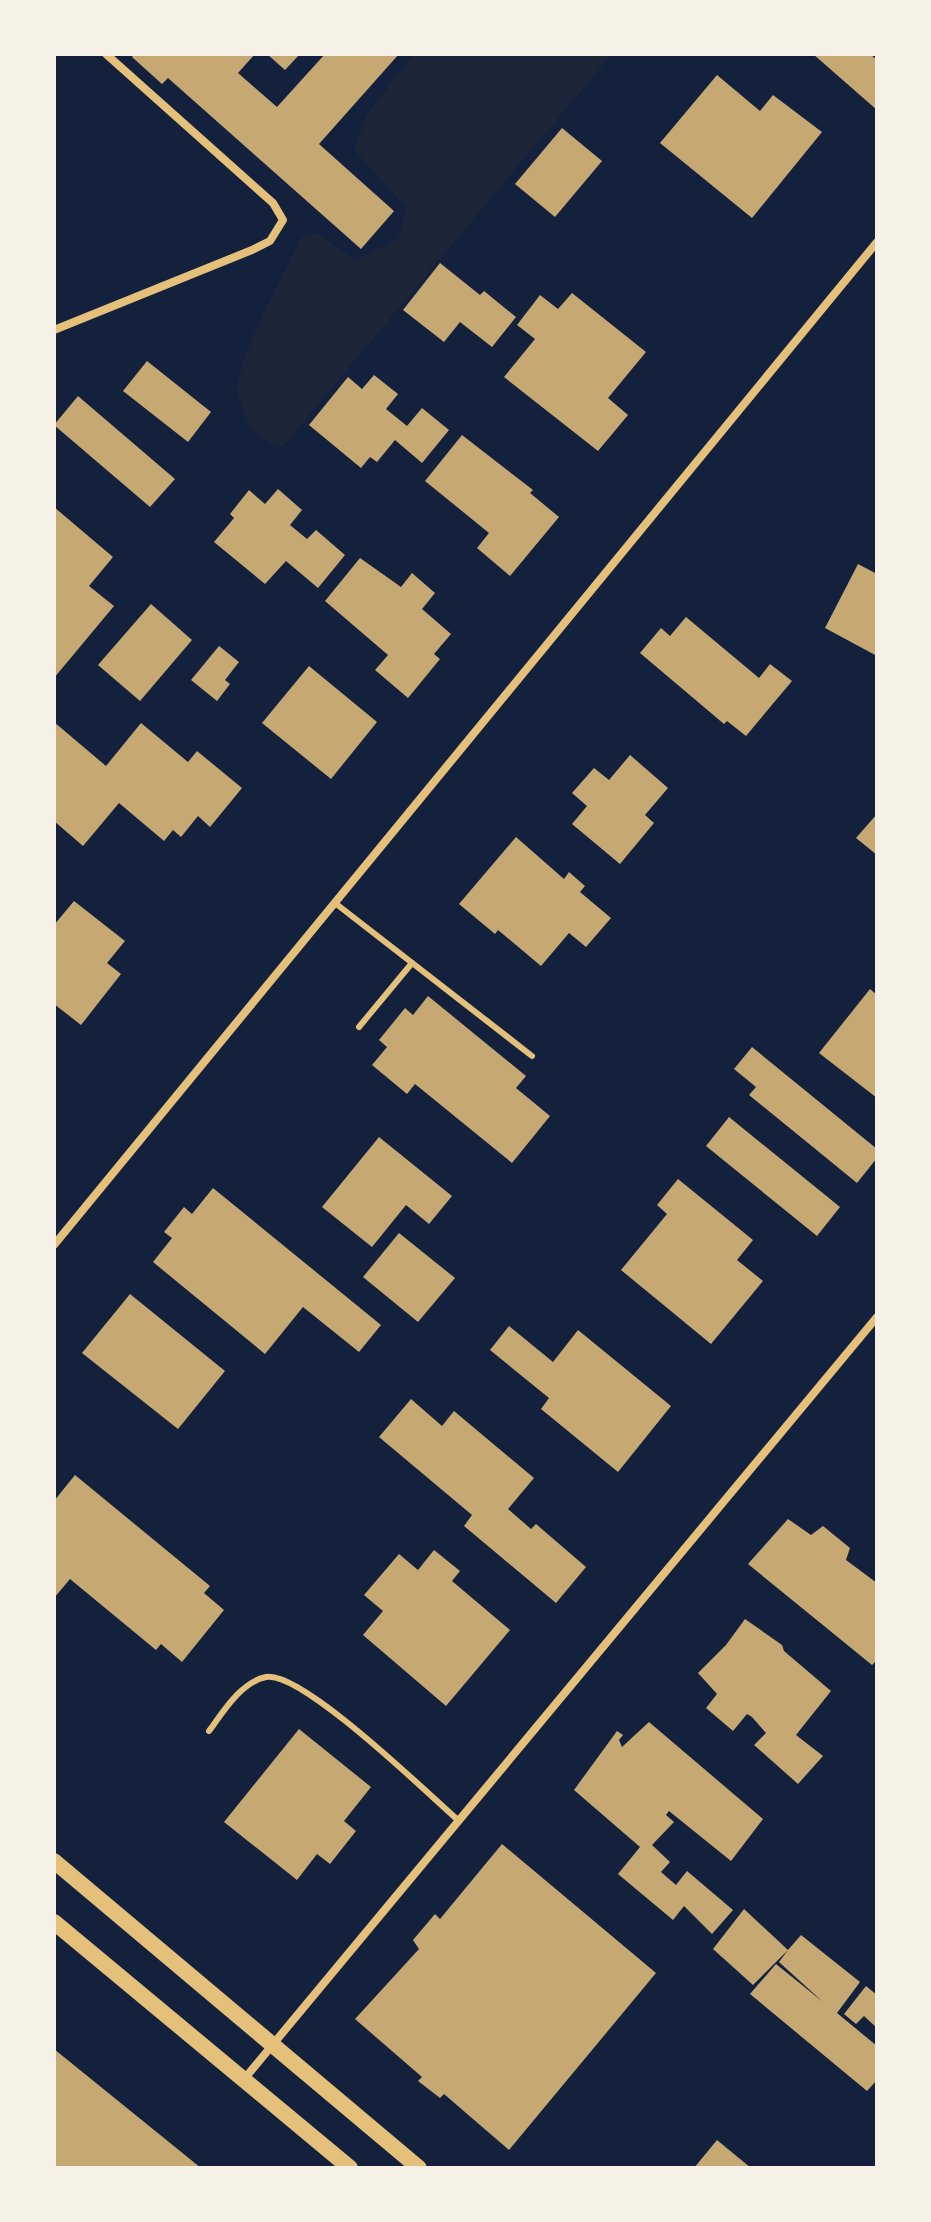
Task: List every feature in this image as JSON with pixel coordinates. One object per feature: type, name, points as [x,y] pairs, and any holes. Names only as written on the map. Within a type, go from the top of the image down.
[{"type":"main road","points":[[54,1861],[419,2168]]},
{"type":"main road","points":[[54,1922],[350,2168]]},
{"type":"street","points":[[54,330],[252,250],[270,241],[283,220],[273,203],[106,54]]},
{"type":"street","points":[[54,1245],[877,242]]},
{"type":"street","points":[[245,2078],[877,1317]]},
{"type":"lane","points":[[335,903],[532,1056]]},
{"type":"lane","points":[[359,1027],[412,963]]},
{"type":"lane","points":[[209,1731],[244,1689],[263,1678],[279,1676],[323,1703],[459,1821]]},
{"type":"shaded area","points":[[414,54],[612,54],[282,447],[263,438],[243,412],[239,391],[242,366],[301,238],[316,233],[355,260],[399,238],[406,207],[354,150],[366,116]]},
{"type":"building","points":[[134,54],[255,54],[238,73],[277,107],[325,54],[399,54],[319,144],[394,211],[361,249],[168,78],[162,84],[132,57]]},
{"type":"building","points":[[267,54],[300,54],[285,70]]},
{"type":"building","points":[[813,54],[870,54],[877,60],[877,110]]},
{"type":"building","points":[[717,75],[760,111],[773,95],[822,132],[752,218],[660,143]]},
{"type":"building","points":[[562,128],[602,161],[555,217],[515,184]]},
{"type":"building","points":[[440,263],[480,295],[484,291],[516,317],[492,347],[460,322],[444,342],[403,310]]},
{"type":"building","points":[[572,293],[646,352],[608,398],[628,415],[598,451],[504,377],[535,339],[517,325],[540,295],[558,309]]},
{"type":"building","points":[[147,361],[211,412],[188,442],[123,391]]},
{"type":"building","points":[[374,375],[398,394],[386,409],[407,426],[422,408],[449,430],[422,463],[395,440],[377,462],[370,457],[361,468],[309,425],[348,377],[362,389]]},
{"type":"building","points":[[78,396],[175,479],[150,507],[54,425]]},
{"type":"building","points":[[462,435],[533,490],[530,493],[559,517],[510,576],[477,548],[489,533],[425,481]]},
{"type":"building","points":[[278,489],[302,510],[290,525],[307,539],[316,530],[345,555],[318,588],[286,561],[265,584],[214,542],[234,518],[230,514],[249,490],[265,504]]},
{"type":"building","points":[[54,507],[113,557],[89,586],[114,606],[54,678]]},
{"type":"building","points":[[360,558],[401,587],[412,573],[435,593],[422,609],[451,634],[434,654],[440,659],[408,698],[375,670],[388,655],[325,601]]},
{"type":"building","points":[[858,564],[877,574],[877,656],[825,628]]},
{"type":"building","points":[[151,604],[192,640],[140,701],[98,665]]},
{"type":"building","points":[[686,617],[759,678],[770,664],[792,681],[746,736],[727,721],[724,724],[640,653],[661,628],[670,636]]},
{"type":"building","points":[[219,646],[239,662],[225,680],[230,684],[217,701],[191,680]]},
{"type":"building","points":[[309,666],[377,722],[331,779],[262,723]]},
{"type":"building","points":[[54,722],[106,766],[141,723],[188,762],[197,751],[242,788],[210,827],[198,816],[181,837],[173,830],[164,841],[119,803],[83,846],[54,821]]},
{"type":"building","points":[[630,755],[668,788],[645,815],[654,823],[620,864],[572,824],[587,806],[572,793],[594,768],[609,780]]},
{"type":"building","points":[[877,814],[877,855],[856,838]]},
{"type":"building","points":[[516,837],[564,879],[569,872],[585,886],[580,892],[611,918],[586,947],[569,933],[541,966],[498,930],[495,934],[459,904]]},
{"type":"building","points":[[74,901],[125,941],[107,963],[121,974],[81,1025],[54,1004],[54,925]]},
{"type":"building","points":[[870,989],[877,995],[877,1098],[819,1053]]},
{"type":"building","points":[[428,996],[526,1076],[516,1088],[550,1116],[512,1163],[415,1084],[407,1094],[372,1065],[387,1047],[379,1040],[405,1008],[413,1015]]},
{"type":"building","points":[[752,1047],[877,1149],[877,1158],[857,1183],[749,1095],[756,1087],[734,1069]]},
{"type":"building","points":[[729,1117],[840,1207],[817,1236],[706,1146]]},
{"type":"building","points":[[379,1137],[452,1196],[429,1224],[406,1205],[372,1247],[322,1207]]},
{"type":"building","points":[[678,1179],[753,1240],[737,1260],[763,1281],[711,1344],[621,1270],[667,1214],[657,1205]]},
{"type":"building","points":[[213,1188],[381,1325],[359,1352],[303,1307],[265,1354],[153,1262],[172,1238],[164,1232],[184,1207],[192,1214]]},
{"type":"building","points":[[399,1233],[455,1278],[418,1322],[363,1277]]},
{"type":"building","points":[[130,1294],[225,1371],[178,1429],[82,1353]]},
{"type":"building","points":[[509,1326],[553,1362],[578,1330],[671,1406],[618,1472],[541,1409],[549,1398],[490,1350]]},
{"type":"building","points":[[411,1399],[442,1426],[454,1411],[534,1478],[508,1509],[531,1529],[536,1524],[586,1567],[556,1603],[464,1526],[472,1515],[379,1437]]},
{"type":"building","points":[[75,1475],[210,1586],[204,1593],[224,1610],[182,1662],[161,1644],[156,1650],[70,1579],[54,1598],[54,1501]]},
{"type":"building","points":[[788,1519],[811,1535],[823,1526],[850,1548],[846,1560],[877,1583],[877,1660],[872,1665],[748,1564]]},
{"type":"building","points":[[434,1550],[460,1571],[452,1581],[510,1630],[446,1706],[363,1635],[383,1611],[364,1595],[399,1554],[418,1570]]},
{"type":"building","points":[[745,1619],[782,1645],[784,1651],[831,1691],[796,1735],[823,1756],[798,1784],[754,1745],[766,1733],[752,1717],[747,1714],[733,1731],[706,1708],[717,1694],[698,1673],[726,1645]]},
{"type":"building","points":[[649,1722],[763,1819],[731,1861],[669,1811],[666,1815],[674,1822],[652,1845],[670,1862],[661,1872],[676,1885],[687,1871],[733,1910],[712,1934],[684,1906],[673,1920],[618,1874],[640,1847],[574,1790],[617,1731],[623,1735],[619,1740],[622,1747]]},
{"type":"building","points":[[299,1729],[371,1787],[344,1821],[356,1831],[330,1864],[317,1854],[297,1880],[224,1822]]},
{"type":"building","points":[[502,1844],[656,1973],[509,2150],[444,2094],[440,2098],[418,2081],[422,2077],[355,2019],[419,1949],[413,1940],[435,1914],[440,1919]]},
{"type":"building","points":[[744,1909],[788,1950],[753,1985],[713,1949]]},
{"type":"building","points":[[801,1935],[860,1982],[837,2013],[877,2046],[877,2080],[867,2091],[750,1994],[776,1964],[823,2002],[779,1962]]},
{"type":"building","points":[[866,1986],[877,1995],[877,2028],[864,2016],[856,2024],[844,2014]]},
{"type":"building","points":[[54,2049],[201,2168],[54,2168]]},
{"type":"building","points":[[717,2140],[751,2168],[694,2168]]}]
